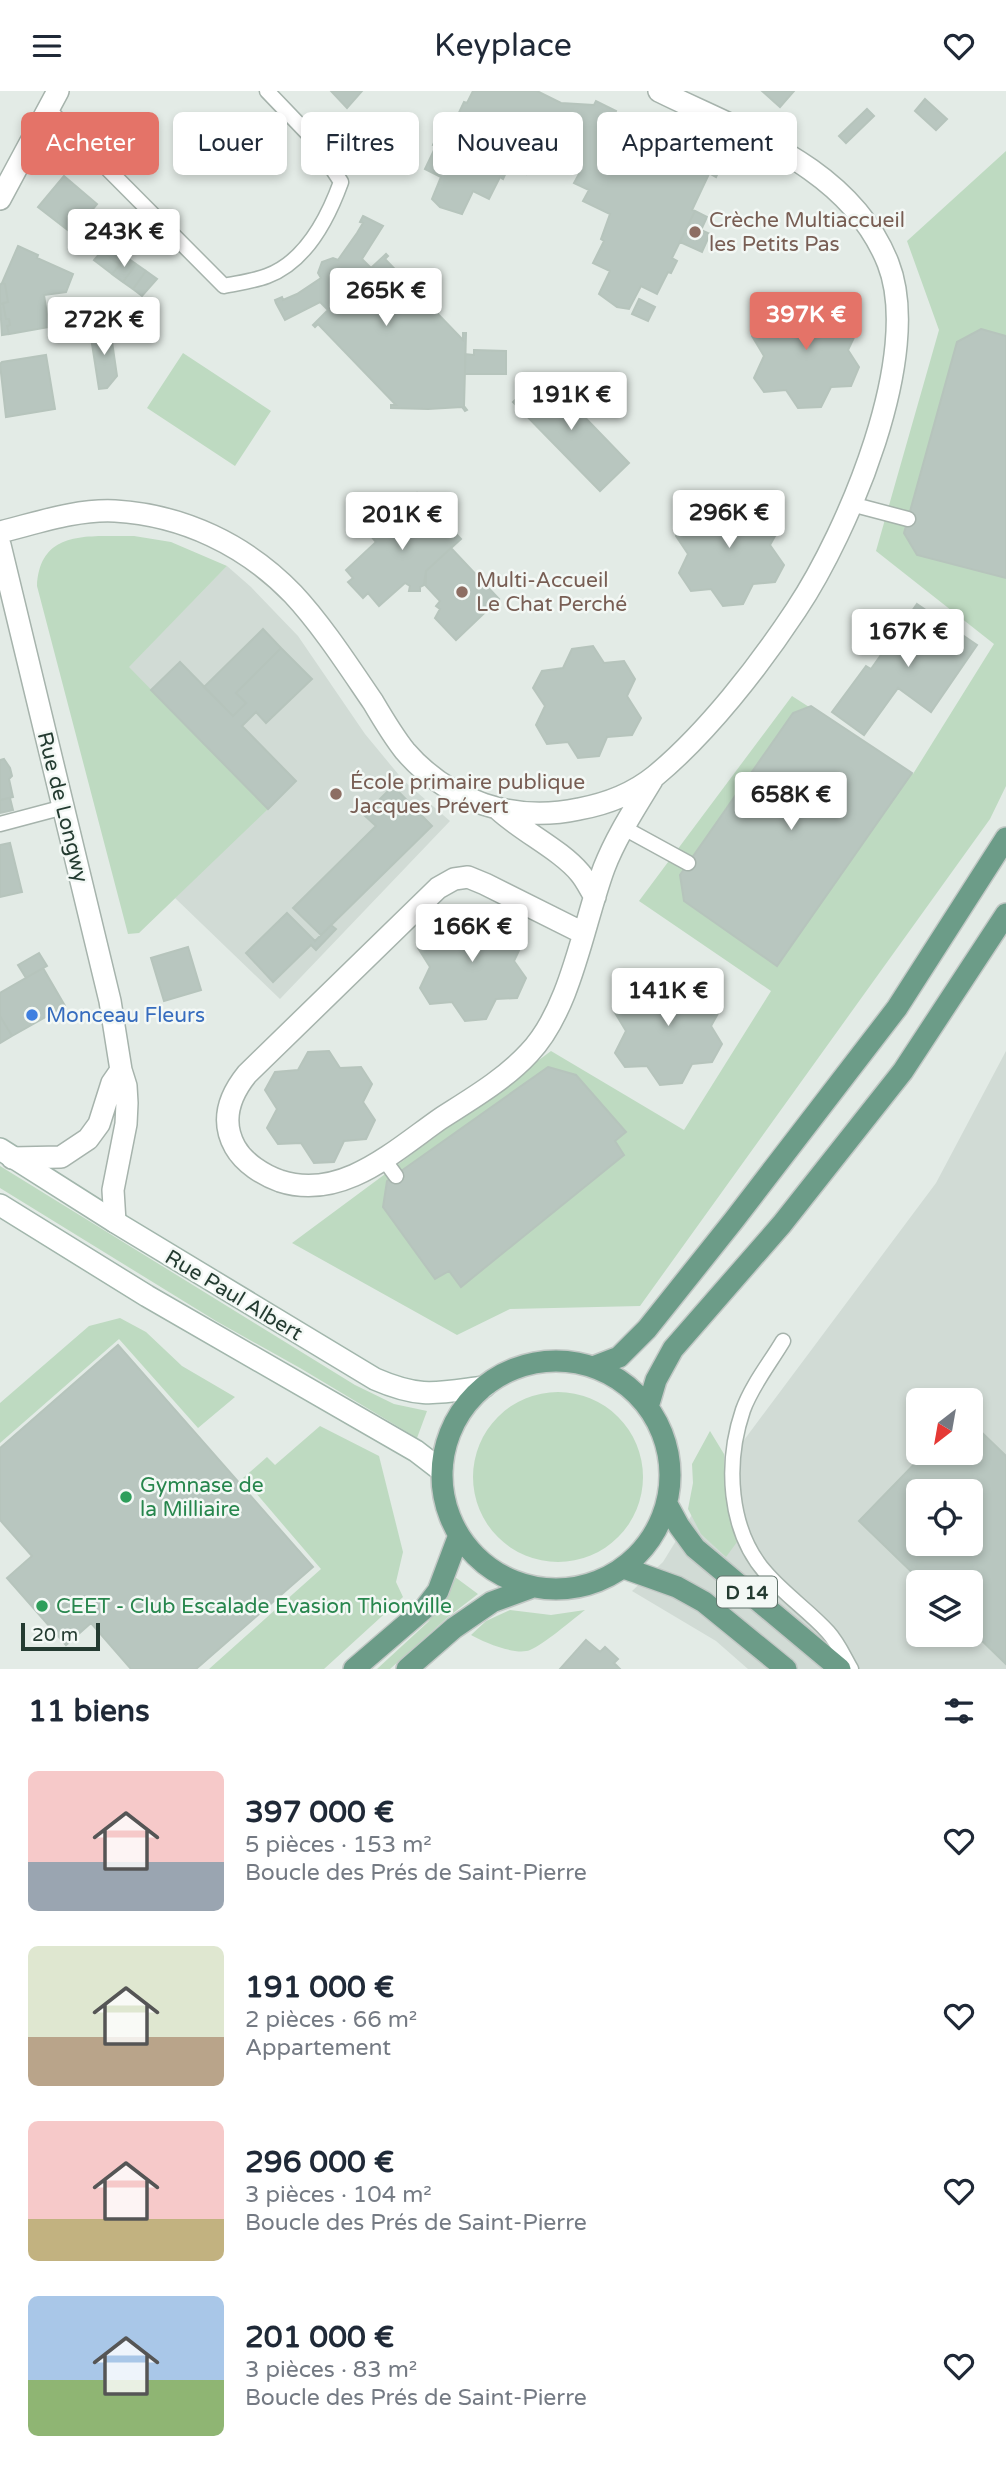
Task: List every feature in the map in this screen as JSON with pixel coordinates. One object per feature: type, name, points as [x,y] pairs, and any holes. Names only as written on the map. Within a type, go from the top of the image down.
[{"type":"main road","points":[[593,1367],[619,1357],[647,1329],[734,1220],[897,1008],[1006,838]]},
{"type":"main road","points":[[648,1407],[656,1380],[673,1349],[782,1224],[903,1071],[1006,915]]},
{"type":"main road","points":[[564,1362],[593,1367],[633,1390],[658,1423],[670,1457],[671,1476],[667,1504],[651,1540],[624,1568],[603,1580],[556,1590],[511,1580],[490,1569],[473,1554],[448,1514],[442,1471],[451,1430],[460,1414],[484,1387],[517,1368],[536,1363],[564,1362]]},
{"type":"main road","name":"D 14","points":[[667,1504],[695,1548],[840,1669]]},
{"type":"main road","points":[[355,1669],[431,1599],[447,1571],[459,1535]]},
{"type":"main road","name":"D 14","points":[[624,1568],[677,1587],[704,1602],[786,1669]]},
{"type":"main road","points":[[407,1669],[454,1628],[492,1602],[533,1587]]},
{"type":"street","points":[[583,933],[468,877],[454,879],[438,888],[247,1074],[236,1088],[228,1105],[228,1126],[235,1147],[266,1177],[290,1184],[312,1187],[354,1177],[511,1071],[532,1051],[550,1025],[565,992],[604,868],[624,828],[653,778],[726,704],[790,618],[810,587],[850,504],[869,457],[887,401],[899,324],[897,297],[889,265],[873,232],[826,180],[773,146],[659,91]]},
{"type":"street","points":[[0,199],[53,100]]},
{"type":"street","points":[[0,532],[87,512],[114,511],[149,515],[188,524],[219,539],[273,575],[295,596],[370,698],[405,751],[450,790],[499,810],[520,813],[576,810],[601,804],[653,778]]},
{"type":"street","name":"Rue de Longwy","points":[[0,545],[110,1000],[126,1086],[126,1124],[113,1190],[115,1222]]},
{"type":"street","points":[[499,810],[517,826],[567,860],[582,874],[595,897]]},
{"type":"street","points":[[6,1154],[61,1157],[88,1139],[99,1124],[112,1083],[121,1070]]},
{"type":"street","name":"Rue Paul Albert","points":[[6,1154],[375,1379],[417,1393],[433,1394],[484,1387]]},
{"type":"street","name":"Rue Paul Albert","points":[[0,1205],[147,1296],[416,1451],[442,1471]]},
{"type":"lane","points":[[53,100],[223,286],[268,276],[299,255],[333,204],[341,182],[313,139],[267,91]]},
{"type":"lane","points":[[850,504],[908,519]]},
{"type":"lane","points":[[0,824],[64,807]]},
{"type":"lane","points":[[624,828],[688,863]]},
{"type":"lane","points":[[383,1158],[396,1175]]},
{"type":"lane","points":[[783,1341],[751,1392],[743,1412],[731,1473],[736,1509],[746,1543],[759,1565],[828,1633],[851,1669]]},
{"type":"shaded area","name":"École primaire publique Jacques Prévert","points":[[227,566],[298,636],[365,734],[403,780],[450,821],[280,999],[175,898],[267,808],[128,667]]},
{"type":"shaded area","points":[[1006,1051],[1006,1669],[748,1669],[716,1641],[632,1591],[663,1562],[709,1487],[936,1183]]},
{"type":"green space","points":[[1006,151],[1006,786],[990,819],[640,1306],[510,1309],[457,1335],[292,1243],[551,1051],[684,1130],[771,991],[639,901],[792,696],[913,774],[994,644],[876,551],[939,330],[907,241]]},
{"type":"green space","points":[[183,353],[271,411],[235,466],[147,408]]},
{"type":"green space","points":[[134,536],[171,542],[227,566],[129,667],[268,809],[139,933],[128,934],[37,586],[40,567],[47,554],[57,545],[85,537]]},
{"type":"green space","points":[[0,1166],[355,1385],[394,1404],[427,1411],[417,1438],[216,1321],[0,1188]]},
{"type":"green space","points":[[120,1318],[146,1332],[182,1366],[235,1397],[198,1428],[119,1339],[0,1443],[0,1403],[89,1326]]},
{"type":"green space","points":[[558,1392],[591,1398],[618,1417],[637,1444],[643,1477],[637,1510],[618,1537],[591,1556],[558,1562],[525,1556],[498,1537],[479,1510],[473,1477],[479,1444],[498,1417],[525,1398]]},
{"type":"green space","points":[[320,1426],[379,1456],[403,1552],[396,1582],[403,1597],[324,1669],[209,1669],[321,1569],[243,1478],[267,1457],[275,1465]]},
{"type":"green space","points":[[710,1431],[724,1454],[725,1491],[737,1542],[726,1557],[701,1534],[688,1509],[693,1483],[692,1464]]},
{"type":"green space","points":[[455,1577],[478,1594],[390,1669],[377,1669],[428,1622],[443,1604]]},
{"type":"green space","points":[[510,1610],[551,1615],[585,1610],[530,1650],[517,1651],[500,1647],[471,1635],[486,1621]]},
{"type":"building","points":[[331,91],[362,91],[347,108]]},
{"type":"building","points":[[473,91],[537,91],[561,103],[594,105],[596,101],[616,111],[597,112],[597,175],[709,175],[692,210],[695,211],[672,258],[677,261],[657,294],[641,286],[629,309],[617,307],[599,294],[610,271],[593,263],[604,241],[601,239],[610,214],[583,201],[589,190],[574,183],[578,175],[583,175],[583,112],[459,112],[464,102],[467,103]]},
{"type":"building","points":[[762,91],[794,91],[780,107]]},
{"type":"building","points":[[925,99],[947,119],[936,130],[915,111]]},
{"type":"building","points":[[867,109],[874,116],[846,143],[839,136]]},
{"type":"building","points":[[433,152],[433,173],[425,169]]},
{"type":"building","points":[[437,175],[505,175],[503,179],[500,177],[489,199],[473,191],[462,214],[440,207],[432,199],[441,177]]},
{"type":"building","points":[[64,176],[97,204],[92,210],[96,213],[85,227],[81,224],[73,234],[38,207]]},
{"type":"building","name":"Crèche Multiaccueil les Petits Pas","points":[[695,211],[707,217],[701,230],[710,234],[702,252],[680,242]]},
{"type":"building","points":[[363,216],[383,226],[362,259],[371,268],[386,254],[388,256],[385,259],[463,340],[463,333],[466,333],[464,406],[467,410],[462,407],[391,408],[391,405],[396,405],[318,324],[315,327],[313,325],[328,310],[320,302],[285,320],[275,300],[282,297],[283,300],[297,294],[321,278],[318,273],[322,262],[333,258],[338,260],[363,223],[360,222]]},
{"type":"building","points":[[118,230],[136,244],[127,254],[110,241]]},
{"type":"building","points":[[110,241],[127,254],[120,265],[102,251]]},
{"type":"building","points":[[18,246],[73,274],[66,292],[44,295],[49,327],[9,334],[9,319],[6,319],[3,303],[8,302],[5,284],[2,283]]},
{"type":"building","points":[[102,251],[120,265],[112,274],[94,260]]},
{"type":"building","points":[[126,257],[136,264],[123,282],[112,274]]},
{"type":"building","points":[[136,264],[146,271],[133,289],[123,282]]},
{"type":"building","points":[[146,271],[157,279],[142,296],[133,289]]},
{"type":"building","points":[[5,284],[8,302],[0,304],[0,285]]},
{"type":"building","points":[[814,295],[825,313],[848,312],[858,329],[848,350],[859,367],[851,386],[831,387],[821,407],[798,408],[786,390],[764,392],[754,378],[764,356],[752,336],[760,319],[783,317],[792,297]]},
{"type":"building","points":[[639,299],[655,307],[648,321],[632,314]]},
{"type":"building","points":[[3,303],[10,325],[7,326],[9,334],[2,335],[0,304]]},
{"type":"building","points":[[110,328],[117,376],[107,388],[99,389],[90,331]]},
{"type":"building","points":[[981,329],[1006,336],[1006,578],[917,555],[904,533],[957,342]]},
{"type":"building","points":[[474,350],[506,351],[506,374],[465,374],[465,354],[474,355]]},
{"type":"building","points":[[46,355],[55,409],[6,417],[0,364]]},
{"type":"building","points":[[543,374],[629,463],[600,491],[513,402]]},
{"type":"building","points":[[417,493],[461,539],[426,571],[426,584],[420,587],[420,591],[409,591],[410,586],[405,583],[379,606],[368,593],[363,598],[348,582],[353,578],[346,570],[376,542],[371,536]]},
{"type":"building","points":[[736,495],[748,511],[770,510],[780,527],[770,545],[784,565],[775,582],[753,584],[743,604],[723,606],[711,589],[691,591],[679,573],[688,554],[676,536],[684,517],[706,515],[715,496]]},
{"type":"building","name":"Multi-Accueil Le Chat Perché","points":[[451,548],[499,599],[456,640],[435,618],[440,609],[436,606],[440,601],[424,584],[426,571]]},
{"type":"building","points":[[917,604],[977,645],[931,712],[898,688],[864,735],[832,712],[866,666],[871,669]]},
{"type":"building","points":[[263,629],[281,648],[236,693],[246,703],[233,716],[204,687]]},
{"type":"building","points":[[593,646],[604,663],[624,661],[635,679],[627,696],[641,718],[632,735],[607,737],[599,756],[578,758],[568,742],[547,744],[536,725],[545,706],[533,688],[542,671],[563,668],[572,649]]},
{"type":"building","points":[[281,648],[312,679],[266,723],[256,712],[242,726],[296,781],[268,809],[151,690],[180,662],[233,716],[246,703],[236,693]]},
{"type":"building","points":[[811,706],[912,773],[777,966],[684,901],[680,875],[793,713]]},
{"type":"building","points":[[4,759],[12,776],[9,779],[13,797],[0,800],[0,760]]},
{"type":"building","points":[[393,786],[432,826],[321,935],[293,908],[376,826],[364,815]]},
{"type":"building","points":[[10,798],[13,810],[0,813],[0,800]]},
{"type":"building","points":[[10,843],[22,892],[0,897],[0,845]]},
{"type":"building","points":[[480,908],[493,927],[512,926],[523,942],[514,961],[526,978],[517,998],[496,999],[486,1019],[465,1021],[452,1002],[430,1004],[420,988],[430,967],[418,948],[426,929],[449,929],[458,909]]},
{"type":"building","points":[[287,913],[315,941],[331,925],[336,929],[316,950],[311,945],[273,982],[246,953]]},
{"type":"building","points":[[188,947],[201,990],[164,1001],[151,958]]},
{"type":"building","points":[[39,953],[47,966],[26,978],[18,965]]},
{"type":"building","points":[[43,968],[65,1006],[12,1036],[0,1016],[0,993]]},
{"type":"building","points":[[676,971],[688,991],[709,989],[721,1008],[711,1026],[722,1044],[712,1062],[692,1064],[682,1083],[660,1085],[647,1066],[625,1067],[615,1053],[626,1031],[614,1011],[622,993],[645,992],[654,973]]},
{"type":"building","points":[[0,1016],[12,1036],[0,1043]]},
{"type":"building","points":[[329,1051],[340,1068],[361,1067],[372,1084],[363,1102],[375,1120],[366,1139],[344,1141],[334,1162],[314,1163],[301,1143],[278,1144],[267,1128],[277,1109],[265,1090],[275,1072],[298,1070],[308,1052]]},
{"type":"building","points":[[548,1067],[576,1075],[626,1132],[615,1141],[624,1155],[461,1287],[449,1271],[435,1279],[383,1207],[387,1181]]},
{"type":"building","name":"Gymnase de la Milliaire","points":[[118,1345],[313,1567],[196,1669],[131,1669],[91,1623],[66,1645],[7,1578],[32,1556],[0,1520],[0,1448]]},
{"type":"building","points":[[984,1435],[1006,1456],[1006,1664],[983,1642],[983,1570],[910,1570],[859,1521],[913,1465],[984,1465]]},
{"type":"building","points":[[586,1640],[600,1652],[605,1647],[618,1659],[614,1663],[620,1669],[560,1669]]},
{"type":"place","name":"Crèche Multiaccueil les Petits Pas","points":[[695,232]]},
{"type":"place","name":"Multi-Accueil Le Chat Perché","points":[[462,592]]},
{"type":"place","name":"École primaire publique Jacques Prévert","points":[[336,794]]},
{"type":"place","name":"Monceau Fleurs","points":[[32,1015]]},
{"type":"place","name":"Gymnase de la Milliaire","points":[[126,1497]]},
{"type":"place","name":"CEET - Club Escalade Evasion Thionville","points":[[42,1606]]}]
